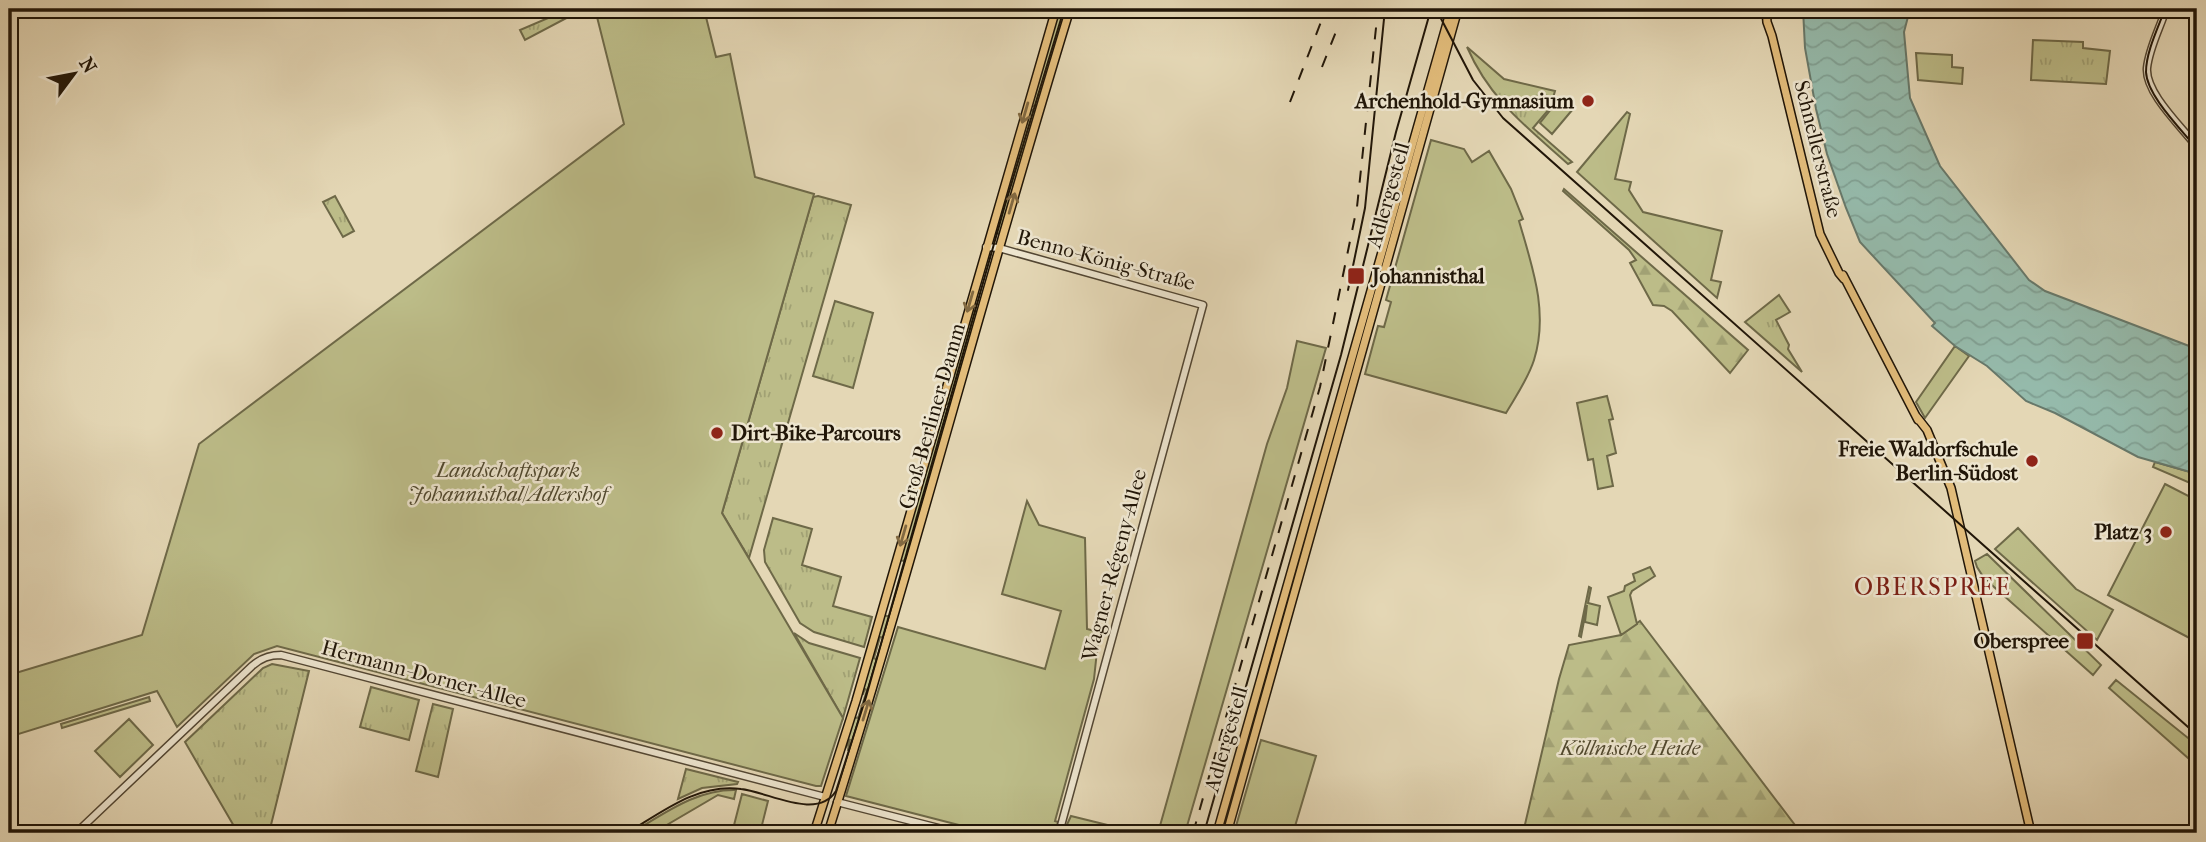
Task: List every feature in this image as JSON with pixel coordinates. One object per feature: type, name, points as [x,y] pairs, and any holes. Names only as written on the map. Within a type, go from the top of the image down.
[{"type":"main road","name":"Groß-Berliner Damm","points":[[814,833],[852,712],[1056,9]]},
{"type":"main road","name":"Groß-Berliner Damm","points":[[828,833],[1070,9]]},
{"type":"main road","name":"Adlergestell","points":[[1217,833],[1271,655],[1455,9]]},
{"type":"main road","name":"Schnellerstraße","points":[[1766,10],[1772,20],[1772,36],[1820,234],[1945,471],[1966,548],[2031,833]]},
{"type":"main road","name":"Adlergestell","points":[[1227,833],[1271,655]]},
{"type":"main road","points":[[825,797],[837,802]]},
{"type":"street","points":[[2166,9],[2148,61],[2149,83],[2197,147]]},
{"type":"street","name":"Benno-König-Straße","points":[[986,247],[999,248],[1203,305]]},
{"type":"street","name":"Wagner-Régeny-Allee","points":[[1059,833],[1203,305]]},
{"type":"street","name":"Hermann-Dorner-Allee","points":[[76,833],[252,666],[262,658],[274,655],[825,797]]},
{"type":"street","points":[[837,802],[958,833]]},
{"type":"green space","points":[[569,9],[574,14],[525,40],[520,30]]},
{"type":"green space","name":"Landschaftspark Johannisthal/Adlershof","points":[[595,9],[704,9],[716,57],[730,54],[755,177],[814,194],[722,513],[843,718],[821,786],[277,646],[254,654],[177,727],[157,691],[9,737],[9,675],[142,635],[199,444],[624,124]]},
{"type":"green space","points":[[1059,9],[1067,9],[1038,105],[1035,107],[1030,104]]},
{"type":"green space","points":[[2033,40],[2083,42],[2083,48],[2110,51],[2106,84],[2031,80]]},
{"type":"green space","points":[[1467,47],[1504,79],[1555,91],[1550,108],[1533,128],[1572,162],[1568,164],[1498,98],[1476,66]]},
{"type":"green space","points":[[1916,53],[1952,55],[1952,67],[1963,68],[1962,84],[1918,80]]},
{"type":"green space","points":[[1560,98],[1573,109],[1552,134],[1540,123]]},
{"type":"green space","points":[[1031,109],[1036,112],[1000,234],[993,232]]},
{"type":"green space","points":[[1627,112],[1630,114],[1615,179],[1631,182],[1629,190],[1643,212],[1722,231],[1711,280],[1721,282],[1717,298],[1577,172]]},
{"type":"green space","points":[[1431,140],[1464,149],[1472,162],[1489,151],[1511,189],[1523,219],[1519,221],[1537,289],[1540,324],[1534,360],[1506,413],[1365,374],[1378,326],[1384,327],[1391,302],[1386,300]]},
{"type":"green space","points":[[1564,189],[1748,350],[1730,373],[1672,311],[1664,306],[1653,305],[1630,263],[1636,260],[1629,250],[1563,191]]},
{"type":"green space","points":[[335,196],[354,231],[343,237],[323,202]]},
{"type":"green space","points":[[813,197],[851,205],[749,558],[722,513]]},
{"type":"green space","points":[[1779,295],[1790,312],[1776,320],[1789,345],[1788,349],[1802,372],[1745,322]]},
{"type":"green space","points":[[835,301],[873,313],[853,388],[813,376]]},
{"type":"green space","points":[[970,310],[976,311],[977,314],[952,405],[944,403]]},
{"type":"green space","points":[[1297,341],[1326,348],[1185,833],[1158,833],[1267,444],[1287,388]]},
{"type":"green space","points":[[1955,346],[1969,356],[1925,418],[1916,402]]},
{"type":"green space","points":[[1607,396],[1613,419],[1609,420],[1616,453],[1607,456],[1613,486],[1598,489],[1593,459],[1588,460],[1577,403]]},
{"type":"green space","points":[[945,408],[950,411],[907,559],[898,560]]},
{"type":"green space","points":[[2155,462],[2197,474],[2197,486],[2153,467]]},
{"type":"green space","points":[[2165,484],[2196,500],[2197,498],[2197,642],[2108,595]]},
{"type":"green space","points":[[1027,501],[1039,525],[1085,538],[1087,629],[1099,632],[1094,679],[1055,821],[1058,822],[1055,833],[990,833],[846,796],[898,627],[1045,669],[1061,611],[1002,594]]},
{"type":"green space","points":[[773,518],[812,529],[802,565],[841,577],[833,606],[872,617],[864,647],[814,632],[800,623],[765,562],[764,550]]},
{"type":"green space","points":[[2018,528],[2076,589],[2113,610],[2097,640],[1995,549]]},
{"type":"green space","points":[[1987,554],[2101,665],[2093,675],[1984,578],[1975,561]]},
{"type":"green space","points":[[1650,567],[1655,576],[1630,595],[1637,624],[1621,635],[1608,597],[1624,591],[1625,586],[1635,581],[1633,574]]},
{"type":"green space","points":[[1589,587],[1588,603],[1600,606],[1597,625],[1585,622],[1587,605],[1581,637],[1579,636]]},
{"type":"green space","points":[[883,615],[891,617],[885,638],[880,637],[874,658],[878,660],[851,751],[848,750],[850,739],[845,749],[843,748],[853,717],[858,718],[867,690],[865,689],[863,694],[860,693]]},
{"type":"green space","name":"Köllnische Heide","points":[[1640,621],[1801,833],[1523,833],[1569,645],[1621,635]]},
{"type":"green space","points":[[794,633],[809,643],[860,658],[843,718]]},
{"type":"green space","points":[[272,664],[309,671],[269,833],[238,833],[185,742],[263,668]]},
{"type":"green space","points":[[2116,680],[2188,738],[2197,742],[2197,766],[2109,688]]},
{"type":"green space","points":[[371,687],[419,700],[409,740],[360,727]]},
{"type":"green space","points":[[149,697],[150,701],[62,728],[61,724]]},
{"type":"green space","points":[[433,704],[453,709],[438,777],[416,771]]},
{"type":"green space","points":[[129,719],[153,745],[120,777],[95,751]]},
{"type":"green space","points":[[1261,740],[1316,756],[1293,833],[1234,833]]},
{"type":"green space","points":[[686,769],[738,782],[702,788],[678,799]]},
{"type":"green space","points":[[736,790],[734,799],[718,795],[653,833],[631,833],[694,798]]},
{"type":"green space","points":[[742,794],[768,801],[760,833],[732,833]]},
{"type":"green space","points":[[1071,816],[1140,833],[1063,833]]},
{"type":"water","points":[[1803,9],[1910,9],[1904,32],[1910,98],[1940,166],[2029,280],[2045,291],[2197,349],[2197,474],[2138,457],[2055,413],[2026,401],[1987,366],[1955,346],[1932,326],[1935,323],[1860,242],[1827,154],[1805,48]]},
{"type":"tram line","points":[[627,833],[667,808],[710,790],[741,789],[805,804],[828,800],[836,791],[866,697],[1005,205],[1064,9]]},
{"type":"tram line","points":[[1348,290],[1365,208],[1385,9]]},
{"type":"tram line","points":[[1204,833],[1341,355],[1396,132],[1431,9]]},
{"type":"tram line","points":[[1436,9],[1473,80],[1503,118],[2197,735]]},
{"type":"tram line","points":[[2165,9],[2148,56],[2148,81],[2159,102],[2197,149]]},
{"type":"railway","points":[[1290,102],[1326,9]]},
{"type":"railway","points":[[1193,833],[1320,387],[1357,207],[1378,9]]},
{"type":"railway","points":[[1322,67],[1339,24]]},
{"type":"place","name":"Archenhold-Gymnasium","points":[[1588,101]]},
{"type":"place","name":"Johannisthal","points":[[1356,276]]},
{"type":"place","name":"Dirt-Bike-Parcours","points":[[717,433]]},
{"type":"place","name":"Freie Waldorfschule Berlin-Südost","points":[[2032,461]]},
{"type":"place","name":"Platz 3","points":[[2166,532]]},
{"type":"place","name":"Oberspree","points":[[2085,641]]},
{"type":"district","name":"OBERSPREE","points":[[1933,587]]}]
